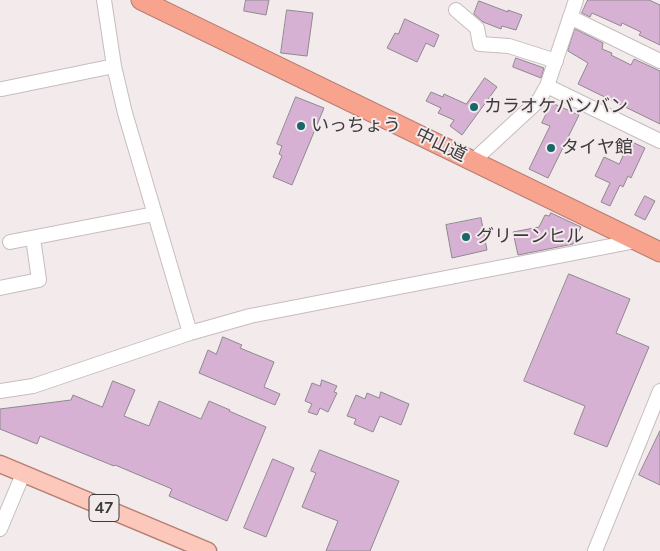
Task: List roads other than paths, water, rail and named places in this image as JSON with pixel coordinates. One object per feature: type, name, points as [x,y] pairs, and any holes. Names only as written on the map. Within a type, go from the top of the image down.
[{"type":"highway","name":"中山道","points":[[141,0],[660,252]]},
{"type":"main road","name":"47","points":[[0,464],[208,551]]},
{"type":"street","points":[[104,0],[114,66],[125,113],[190,333]]},
{"type":"street","points":[[473,161],[539,100],[547,86],[576,0]]},
{"type":"street","points":[[456,10],[477,28],[480,44],[509,46],[556,61]]},
{"type":"street","points":[[570,17],[660,61]]},
{"type":"street","points":[[2,88],[114,66]]},
{"type":"street","points":[[547,86],[660,141]]},
{"type":"street","points":[[10,242],[154,214]]},
{"type":"street","points":[[0,288],[39,280],[33,238]]},
{"type":"street","points":[[0,391],[32,386],[190,333],[250,316],[636,241]]},
{"type":"street","points":[[595,551],[660,391]]},
{"type":"street","points":[[0,528],[22,474]]},
{"type":"place","name":"カラオケバンバン","points":[[474,107]]},
{"type":"place","name":"いっちょう","points":[[301,126]]},
{"type":"place","name":"タイヤ館","points":[[551,148]]},
{"type":"place","name":"グリーンヒル","points":[[466,237]]}]
